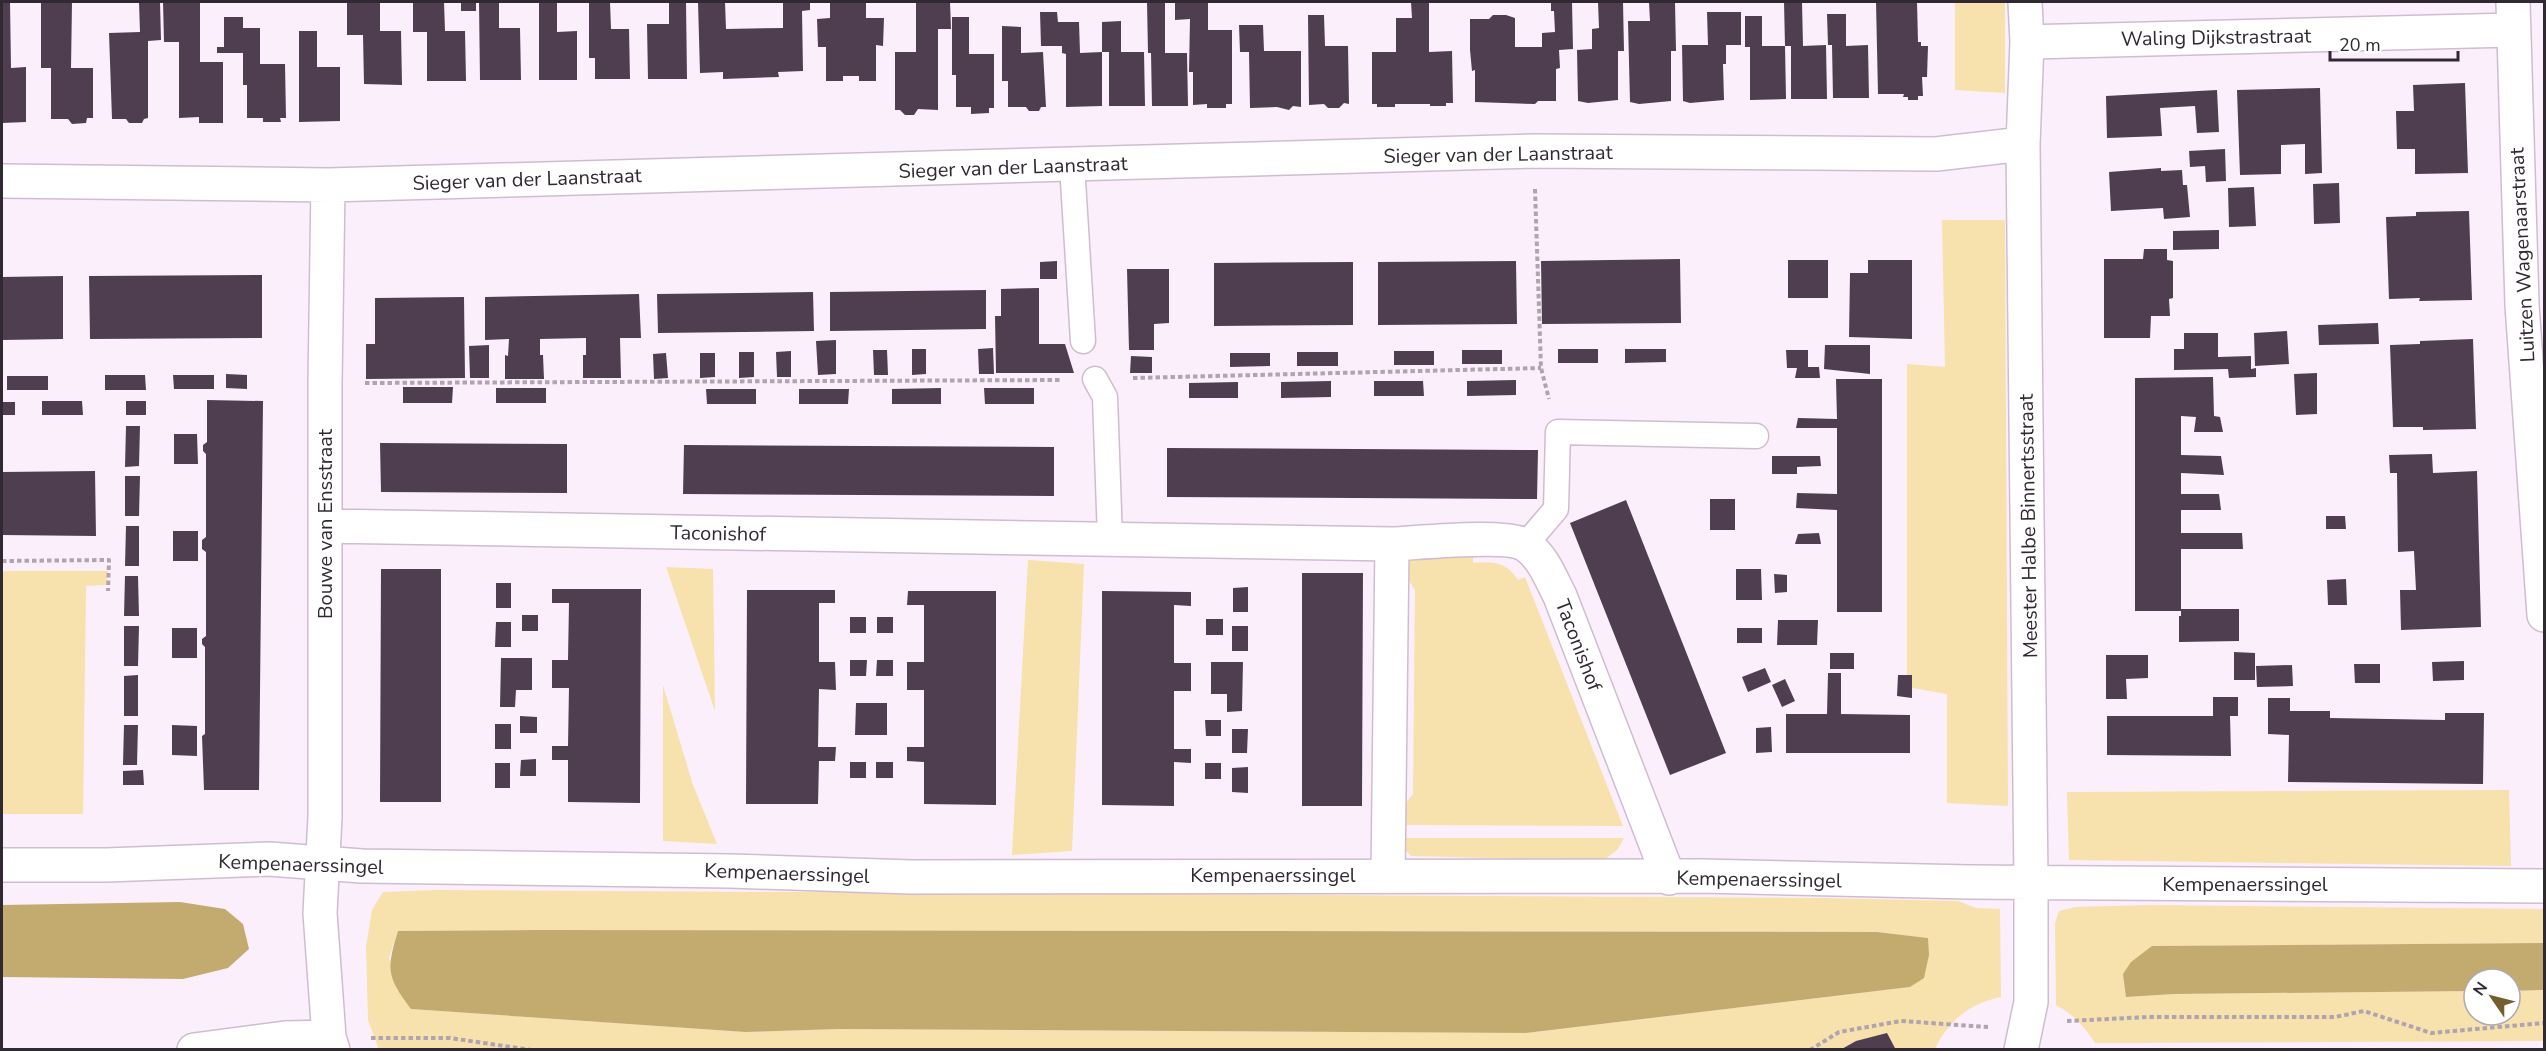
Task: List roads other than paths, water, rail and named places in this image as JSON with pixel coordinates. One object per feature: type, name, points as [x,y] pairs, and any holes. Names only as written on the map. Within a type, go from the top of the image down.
[{"type":"street","name":"Meester Halbe Binnertsstraat","points":[[2024,1039],[2031,1002],[2023,144],[2027,42],[2025,2]]},
{"type":"street","name":"Waling Dijkstrastraat","points":[[2027,42],[2513,16]]},
{"type":"street","name":"Luitzen Wagenaarstraat","points":[[2513,16],[2523,305],[2544,615]]},
{"type":"street","name":"Sieger van der Laanstraat","points":[[2,181],[328,185],[1534,151],[1936,154],[2023,144]]},
{"type":"street","name":"Bouwe van Ensstraat","points":[[328,185],[325,384],[325,817],[320,913],[331,1043]]},
{"type":"street","name":"Taconishof","points":[[325,526],[1392,544],[1486,539],[1526,544],[1542,562],[1560,596],[1669,878]]},
{"type":"street","points":[[1388,875],[1392,544]]},
{"type":"street","name":"Kempenaerssingel","points":[[2,865],[106,865],[269,859],[322,864],[730,871],[911,877],[1388,875],[1669,878],[1701,876],[2031,883],[2544,886]]},
{"type":"street","points":[[194,1050],[285,1038],[331,1043]]},
{"type":"lane","points":[[1072,165],[1083,341]]},
{"type":"lane","points":[[1095,379],[1105,397],[1110,539]]},
{"type":"lane","points":[[1526,544],[1556,509],[1558,432],[1756,436]]}]
